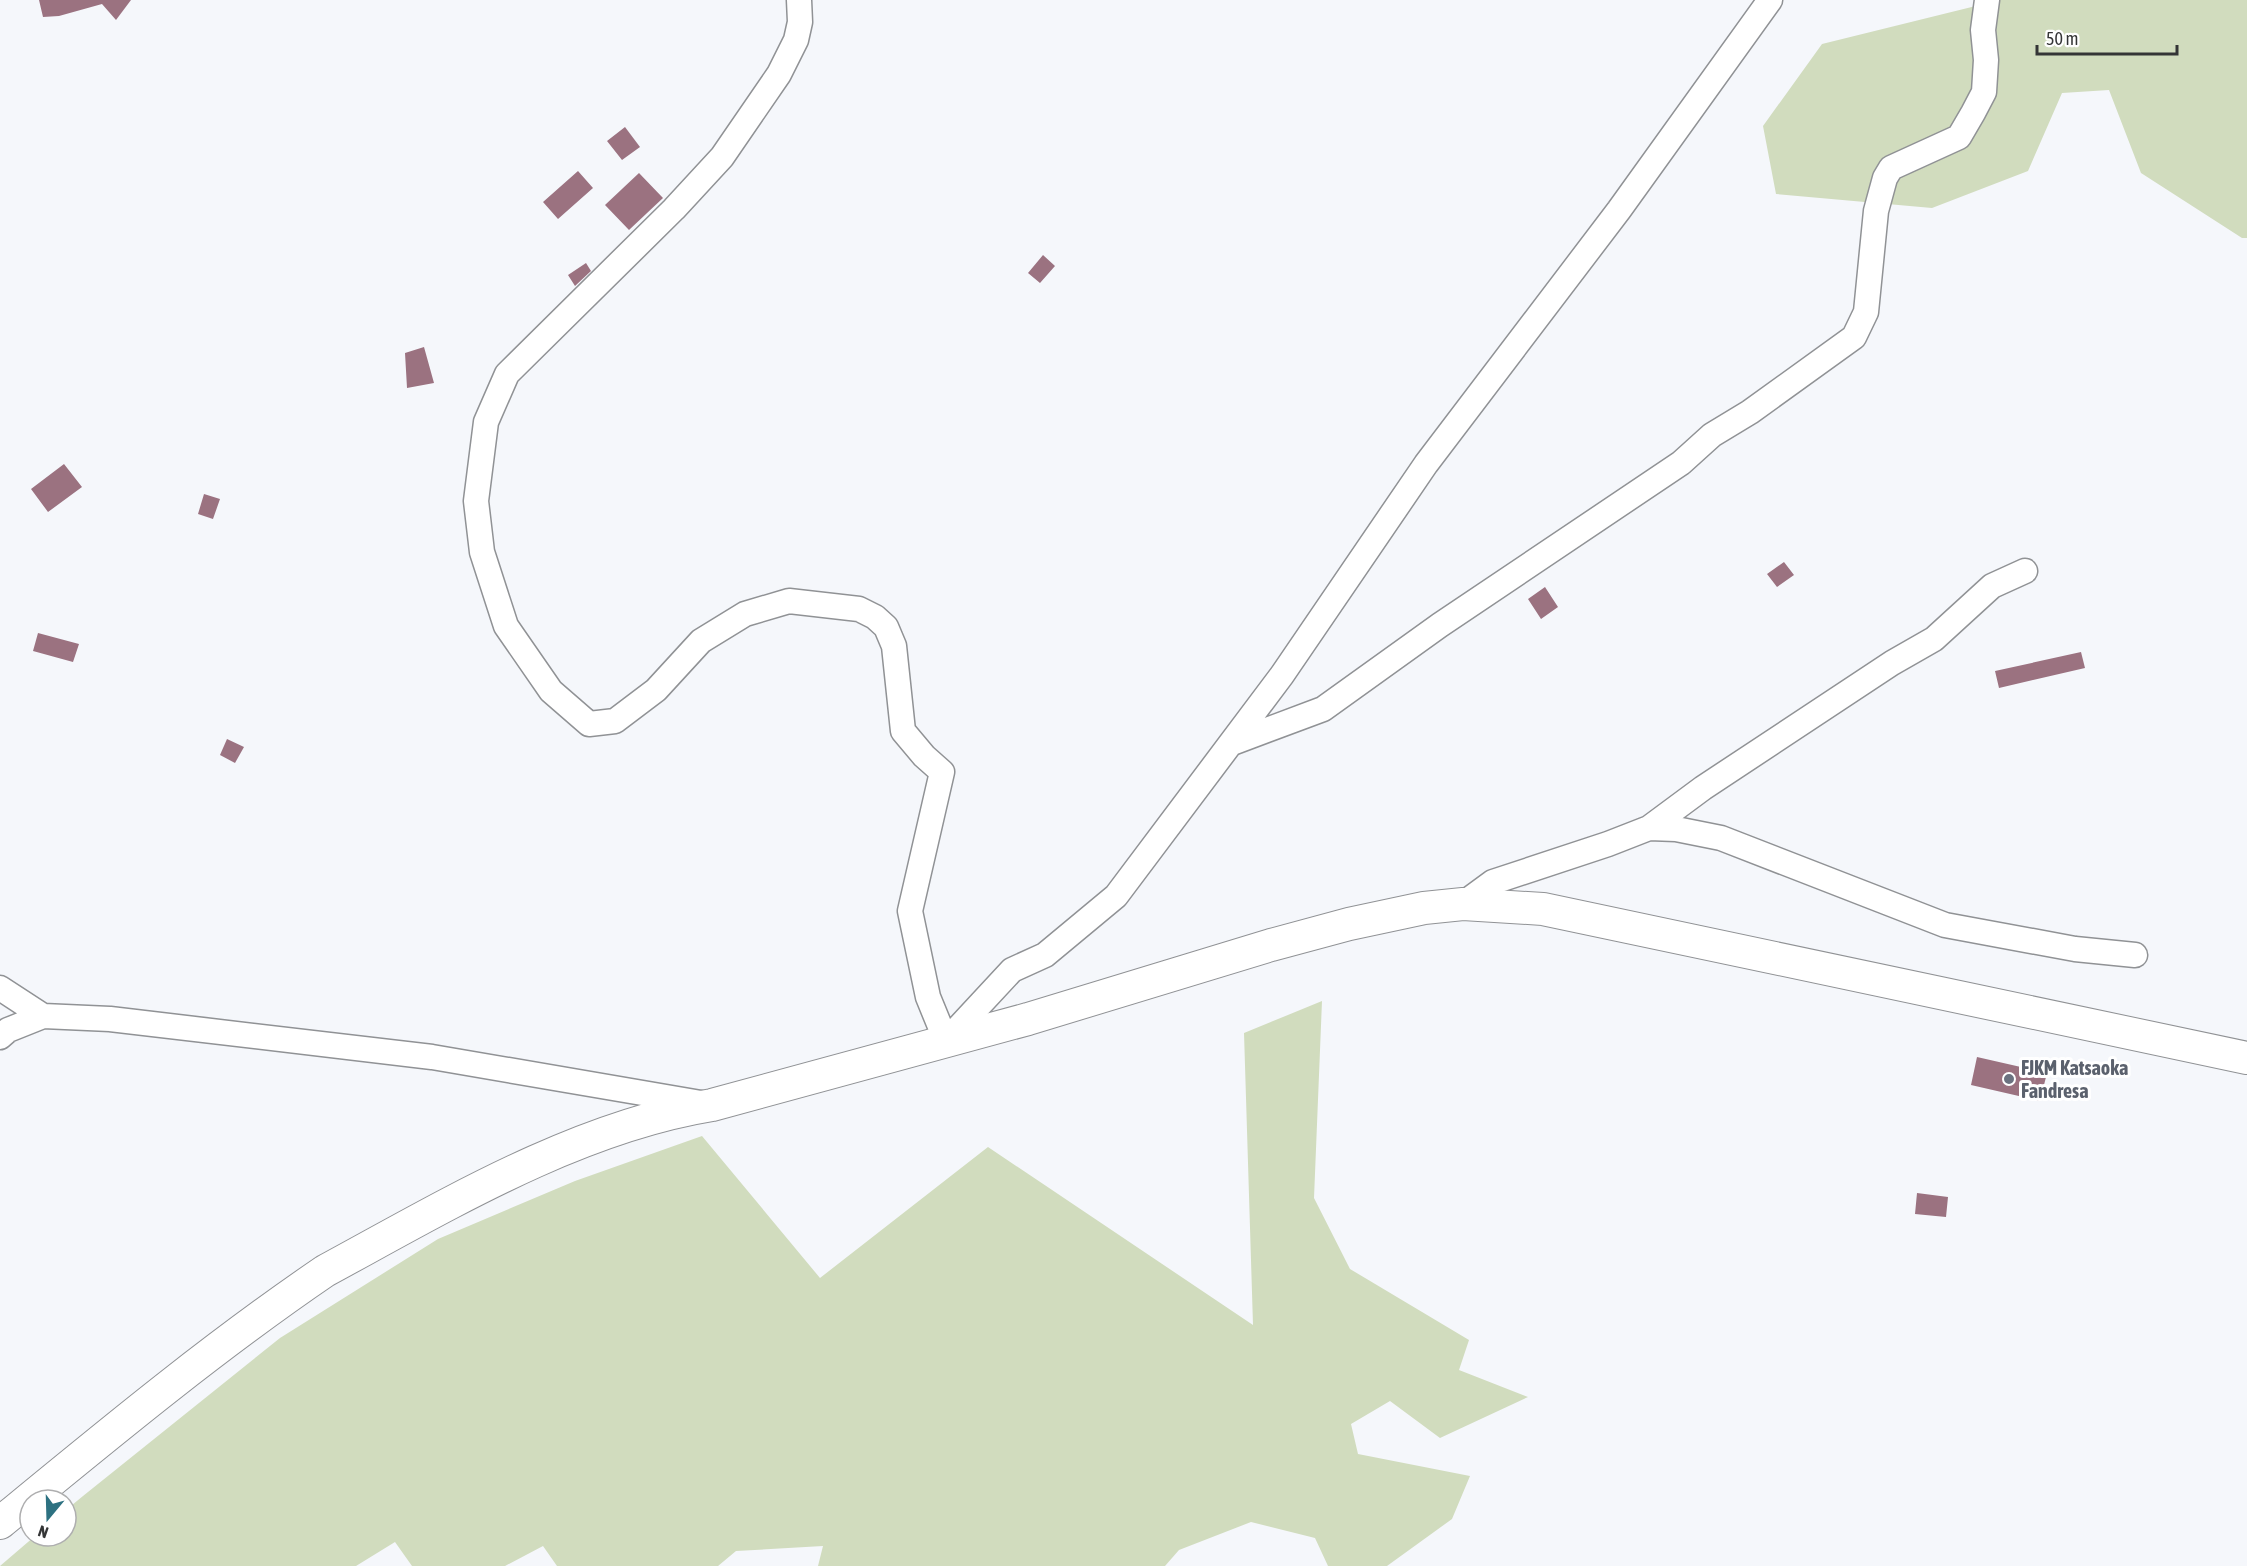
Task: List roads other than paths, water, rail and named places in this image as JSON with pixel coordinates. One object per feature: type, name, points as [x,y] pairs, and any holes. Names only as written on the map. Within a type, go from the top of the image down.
[{"type":"main road","points":[[0,1523],[167,1386],[325,1271],[523,1167],[579,1144],[678,1111],[712,1105],[946,1041],[1326,930],[1424,908],[1463,904],[1543,909],[2247,1058]]},
{"type":"street","points":[[799,0],[800,22],[796,40],[779,74],[722,157],[674,209],[507,374],[486,422],[479,466],[476,501],[482,552],[506,626],[551,691],[590,724],[615,721],[656,690],[700,641],[745,614],[789,601],[859,609],[876,617],[886,627],[894,646],[899,671],[903,731],[924,756],[942,772],[910,911],[928,997],[946,1041],[1012,970],[1045,955],[1116,896],[1282,675],[1426,464],[1619,210],[1770,0]]},
{"type":"street","points":[[1232,743],[1323,709],[1440,626],[1681,463],[1712,435],[1750,412],[1854,337],[1866,312],[1876,211],[1885,177],[1891,168],[1959,137],[1984,92],[1986,60],[1983,30],[1988,0]]},
{"type":"street","points":[[1463,904],[1493,882],[1649,828],[1703,788],[1892,663],[1934,639],[1992,586],[2025,571]]},
{"type":"street","points":[[1649,828],[1676,829],[1721,838],[1945,925],[2075,949],[2135,955]]},
{"type":"street","points":[[0,988],[43,1016]]},
{"type":"street","points":[[0,1037],[8,1030],[43,1016],[110,1019],[432,1057],[712,1105]]},
{"type":"place","name":"FJKM Katsaoka Fandresa","points":[[2009,1079]]}]
